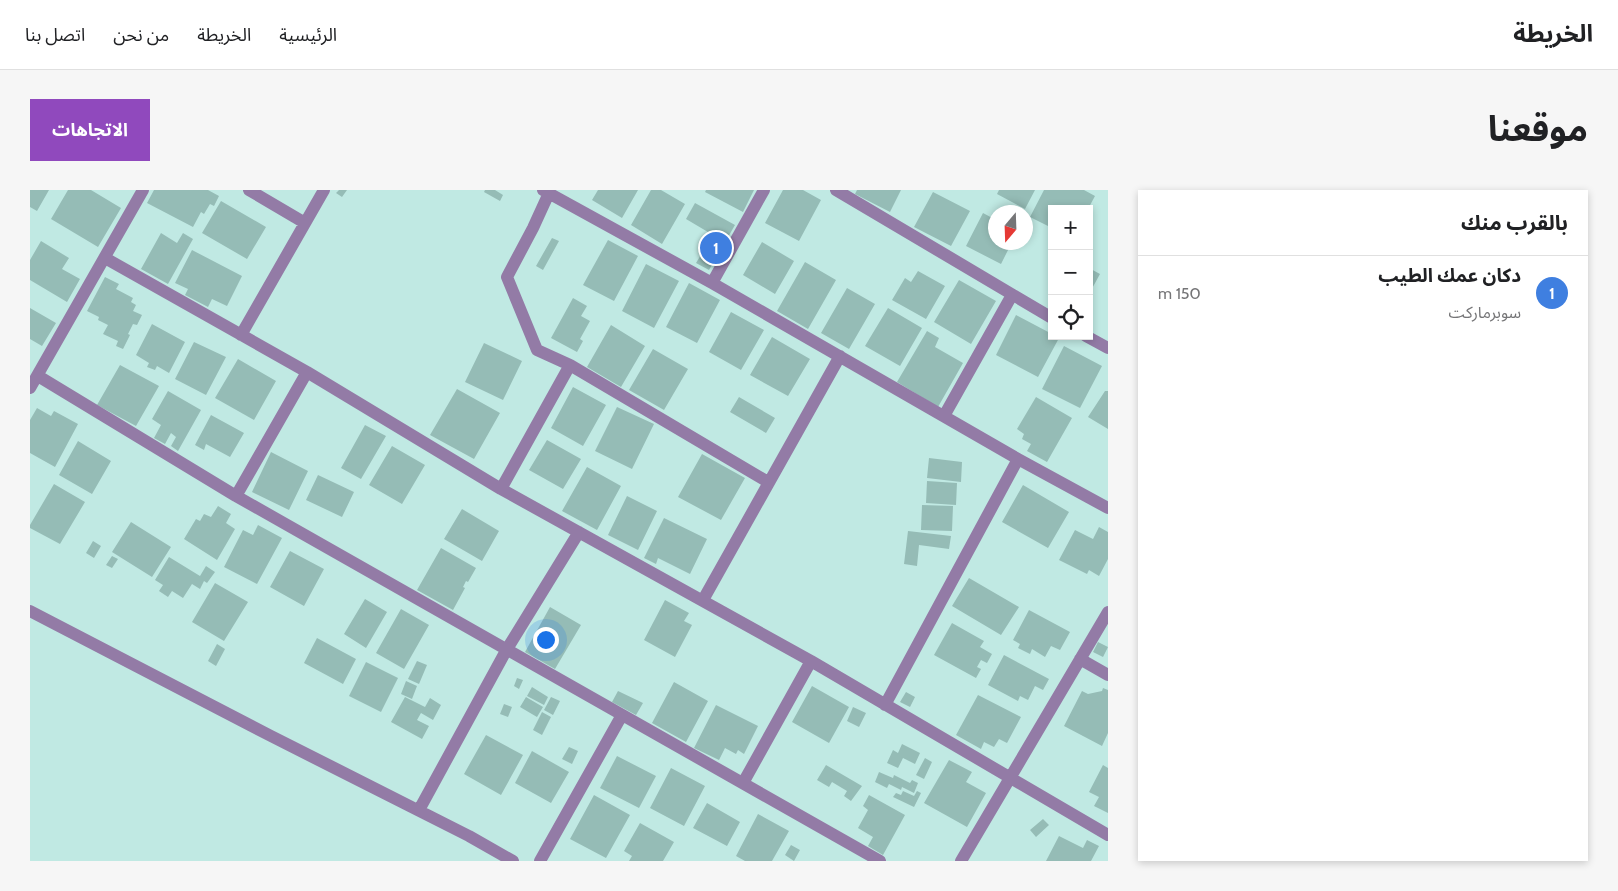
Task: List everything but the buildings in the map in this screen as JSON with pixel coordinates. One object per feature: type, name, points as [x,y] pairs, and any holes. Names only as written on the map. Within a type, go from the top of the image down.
[{"type":"street","points":[[30,388],[143,190]]},
{"type":"street","points":[[249,190],[305,224]]},
{"type":"street","points":[[241,335],[324,190]]},
{"type":"street","points":[[712,283],[764,190]]},
{"type":"street","points":[[836,190],[1048,316]]},
{"type":"street","points":[[768,482],[570,366],[537,350],[507,277],[533,228],[546,192],[712,283],[1018,459],[1108,508]]},
{"type":"street","points":[[105,258],[307,372],[501,489],[811,661],[1108,834]]},
{"type":"street","points":[[944,416],[1012,295]]},
{"type":"street","points":[[1093,340],[1108,348]]},
{"type":"street","points":[[703,600],[840,356]]},
{"type":"street","points":[[501,489],[570,366]]},
{"type":"street","points":[[236,496],[307,372]]},
{"type":"street","points":[[38,376],[236,496],[880,861]]},
{"type":"street","points":[[885,705],[1018,459]]},
{"type":"street","points":[[419,810],[507,649],[578,532]]},
{"type":"street","points":[[30,610],[271,736],[419,810],[513,861]]},
{"type":"street","points":[[961,861],[1108,612]]},
{"type":"street","points":[[1080,659],[1108,675]]},
{"type":"street","points":[[743,783],[811,661]]},
{"type":"street","points":[[540,861],[622,715]]},
{"type":"place","name":"دكان عمك الطيب","points":[[716,248]]}]
